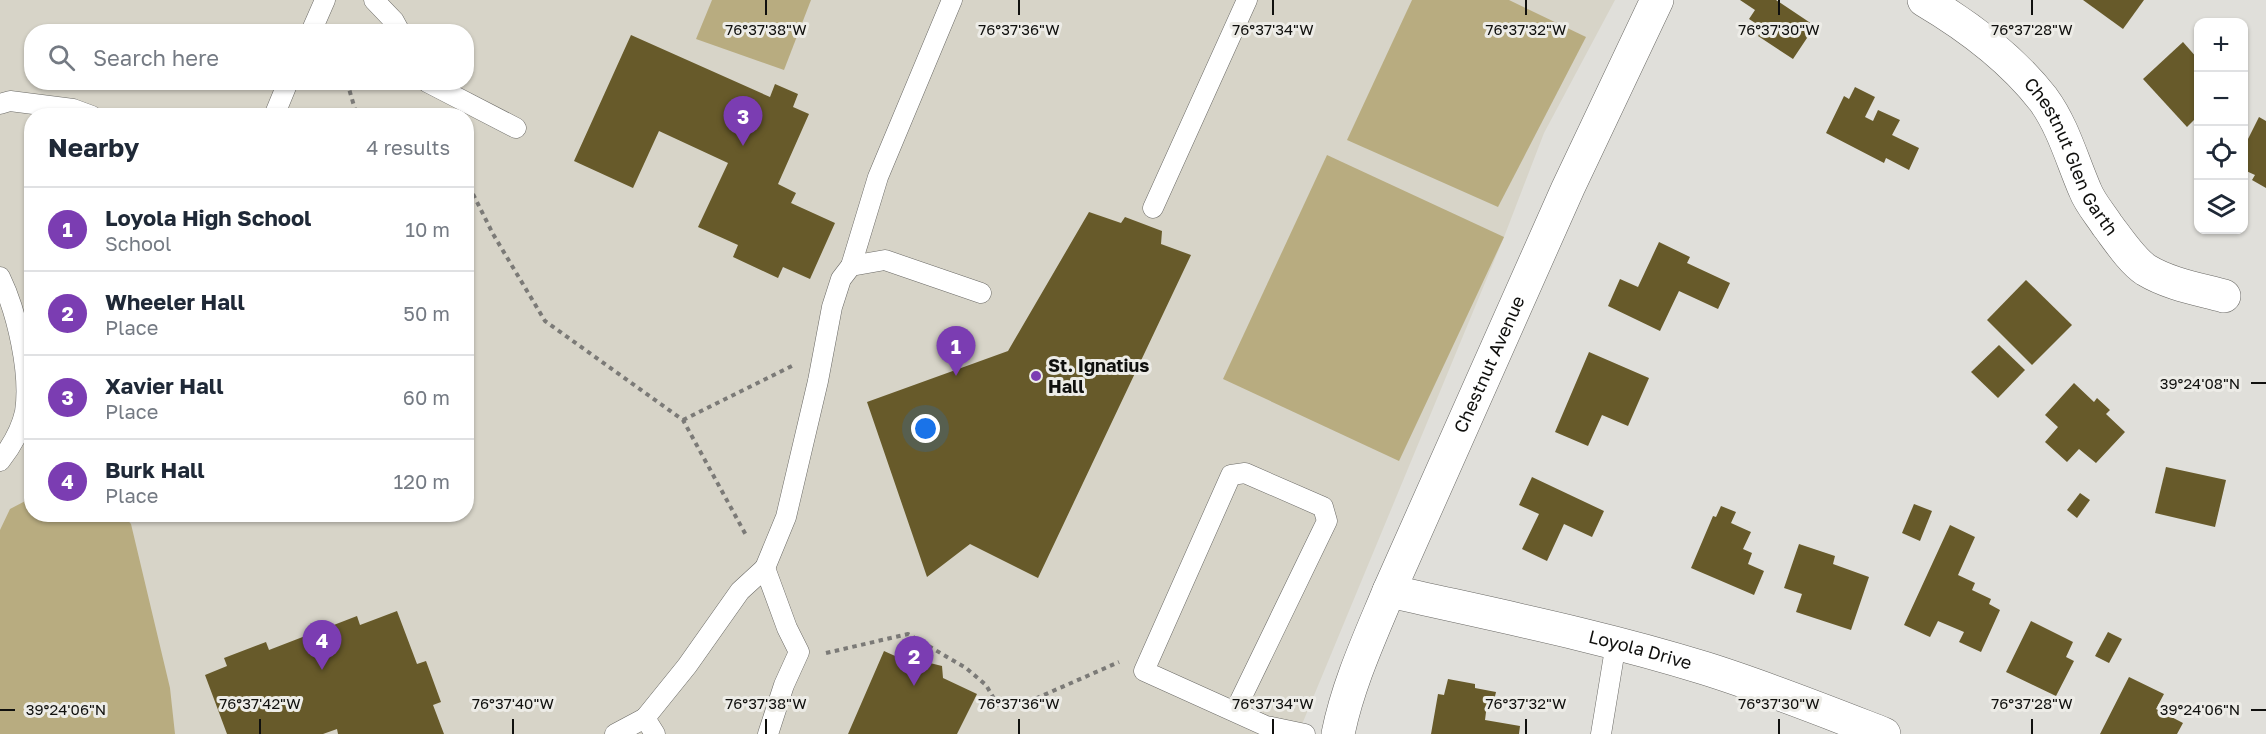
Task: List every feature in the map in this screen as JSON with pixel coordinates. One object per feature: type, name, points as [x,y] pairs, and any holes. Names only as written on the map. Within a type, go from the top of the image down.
[{"type":"street","name":"Chestnut Avenue","points":[[1338,734],[1342,712],[1389,591],[1568,188],[1657,0]]},
{"type":"street","name":"Chestnut Glen Garth","points":[[1924,0],[1957,19],[1992,47],[2043,100],[2063,133],[2086,194],[2118,240],[2144,269],[2176,284],[2224,296]]},
{"type":"street","name":"Loyola Drive","points":[[1389,591],[1616,643],[1764,688],[1871,731]]},
{"type":"lane","points":[[314,24],[325,0]]},
{"type":"lane","points":[[374,0],[396,24]]},
{"type":"lane","points":[[615,734],[650,726],[687,666],[740,591],[765,568],[786,517],[841,279],[851,266],[878,177],[952,0]]},
{"type":"lane","points":[[1153,208],[1247,0]]},
{"type":"lane","points":[[277,108],[285,90]]},
{"type":"lane","points":[[442,90],[516,129]]},
{"type":"lane","points":[[0,104],[10,102],[64,108]]},
{"type":"lane","points":[[851,266],[885,260],[981,293]]},
{"type":"lane","points":[[0,277],[8,293],[24,369]]},
{"type":"lane","points":[[0,461],[10,449],[20,429],[24,412]]},
{"type":"lane","points":[[1235,711],[1327,521],[1323,507],[1245,473],[1231,475],[1144,671],[1266,726],[1305,734]]},
{"type":"lane","points":[[765,568],[787,628],[799,652],[784,685],[768,734]]},
{"type":"lane","points":[[1601,734],[1616,643]]},
{"type":"path","points":[[349,90],[355,108]]},
{"type":"path","points":[[474,196],[545,321],[683,420],[765,568]]},
{"type":"path","points":[[683,420],[824,350]]},
{"type":"path","points":[[799,652],[828,654],[908,634],[966,668],[986,685],[1000,709],[1021,705],[1121,661],[1144,671]]},
{"type":"shaded area","points":[[0,0],[1615,0],[1544,133],[1504,237],[1298,734],[0,734]]},
{"type":"shaded area","points":[[712,0],[811,0],[784,70],[696,39]]},
{"type":"shaded area","points":[[1412,0],[1509,0],[1586,37],[1498,207],[1347,140]]},
{"type":"shaded area","points":[[1327,155],[1504,237],[1399,461],[1223,379]]},
{"type":"shaded area","points":[[24,502],[24,522],[129,522],[131,524],[170,688],[175,734],[0,734],[0,530],[10,509]]},
{"type":"building","points":[[1740,0],[1776,0],[1815,26],[1793,59],[1758,36],[1763,28],[1749,19],[1755,10]]},
{"type":"building","points":[[2083,0],[2144,0],[2123,29]]},
{"type":"building","points":[[631,35],[770,97],[775,84],[798,94],[793,107],[809,114],[778,184],[796,193],[791,203],[835,223],[810,279],[783,267],[778,278],[733,257],[738,245],[698,227],[728,163],[659,131],[633,188],[574,161]]},
{"type":"building","points":[[2183,42],[2194,54],[2194,120],[2187,127],[2143,79]]},
{"type":"building","points":[[1855,87],[1875,97],[1865,117],[1873,121],[1878,110],[1900,120],[1892,135],[1919,148],[1909,170],[1886,158],[1884,163],[1826,133],[1844,96],[1849,99]]},
{"type":"building","points":[[2259,117],[2266,121],[2266,188],[2252,180],[2255,175],[2248,172],[2248,139]]},
{"type":"building","name":"St. Ignatius Hall","points":[[1089,212],[1121,223],[1125,217],[1162,231],[1161,244],[1191,255],[1038,578],[970,544],[927,577],[867,402],[1008,351]]},
{"type":"building","points":[[1659,242],[1690,257],[1687,263],[1730,283],[1718,309],[1679,291],[1660,331],[1608,306],[1620,279],[1638,287]]},
{"type":"building","points":[[2026,280],[2072,325],[2032,365],[1987,320]]},
{"type":"building","points":[[1999,345],[2025,370],[1998,398],[1971,372]]},
{"type":"building","points":[[1589,352],[1649,378],[1628,426],[1602,415],[1588,446],[1555,432]]},
{"type":"building","points":[[2074,383],[2094,402],[2097,398],[2110,410],[2106,414],[2125,432],[2096,463],[2079,449],[2067,462],[2045,442],[2058,427],[2045,415]]},
{"type":"building","points":[[2166,467],[2226,480],[2215,527],[2155,513]]},
{"type":"building","points":[[1532,477],[1604,511],[1592,537],[1564,524],[1547,561],[1522,549],[1539,514],[1519,505]]},
{"type":"building","points":[[2080,493],[2090,500],[2077,518],[2067,510]]},
{"type":"building","points":[[1914,504],[1932,511],[1920,541],[1902,533]]},
{"type":"building","points":[[1721,506],[1736,512],[1731,523],[1751,532],[1743,549],[1752,553],[1748,564],[1764,571],[1754,595],[1691,568],[1713,516],[1716,517]]},
{"type":"building","points":[[1950,525],[1975,537],[1958,575],[1975,583],[1972,590],[1991,599],[1989,604],[2000,610],[1981,652],[1959,642],[1964,632],[1938,621],[1930,637],[1904,625]]},
{"type":"building","points":[[1799,544],[1835,556],[1833,564],[1869,577],[1851,630],[1796,612],[1802,594],[1784,588]]},
{"type":"building","points":[[397,611],[417,664],[426,661],[441,702],[433,705],[444,734],[338,734],[337,729],[323,734],[227,734],[205,675],[227,666],[224,658],[266,642],[269,650],[357,616],[360,625]]},
{"type":"building","points":[[2031,621],[2073,642],[2066,657],[2074,661],[2056,696],[2006,672]]},
{"type":"building","points":[[2108,632],[2122,639],[2109,663],[2095,656]]},
{"type":"building","points":[[884,651],[913,664],[922,661],[942,666],[943,678],[977,694],[957,734],[848,734]]},
{"type":"building","points":[[2129,677],[2164,694],[2156,709],[2183,723],[2177,734],[2100,734]]},
{"type":"building","points":[[1448,679],[1475,684],[1475,688],[1496,692],[1493,705],[1487,704],[1485,720],[1520,726],[1519,734],[1431,734],[1438,694],[1444,695]]},
{"type":"place","name":"Xavier Hall","points":[[743,146]]},
{"type":"place","name":"Loyola High School","points":[[956,376]]},
{"type":"place","name":"St. Ignatius Hall","points":[[1036,376]]},
{"type":"place","name":"Burk Hall","points":[[322,670]]},
{"type":"place","name":"Wheeler Hall","points":[[914,686]]}]
